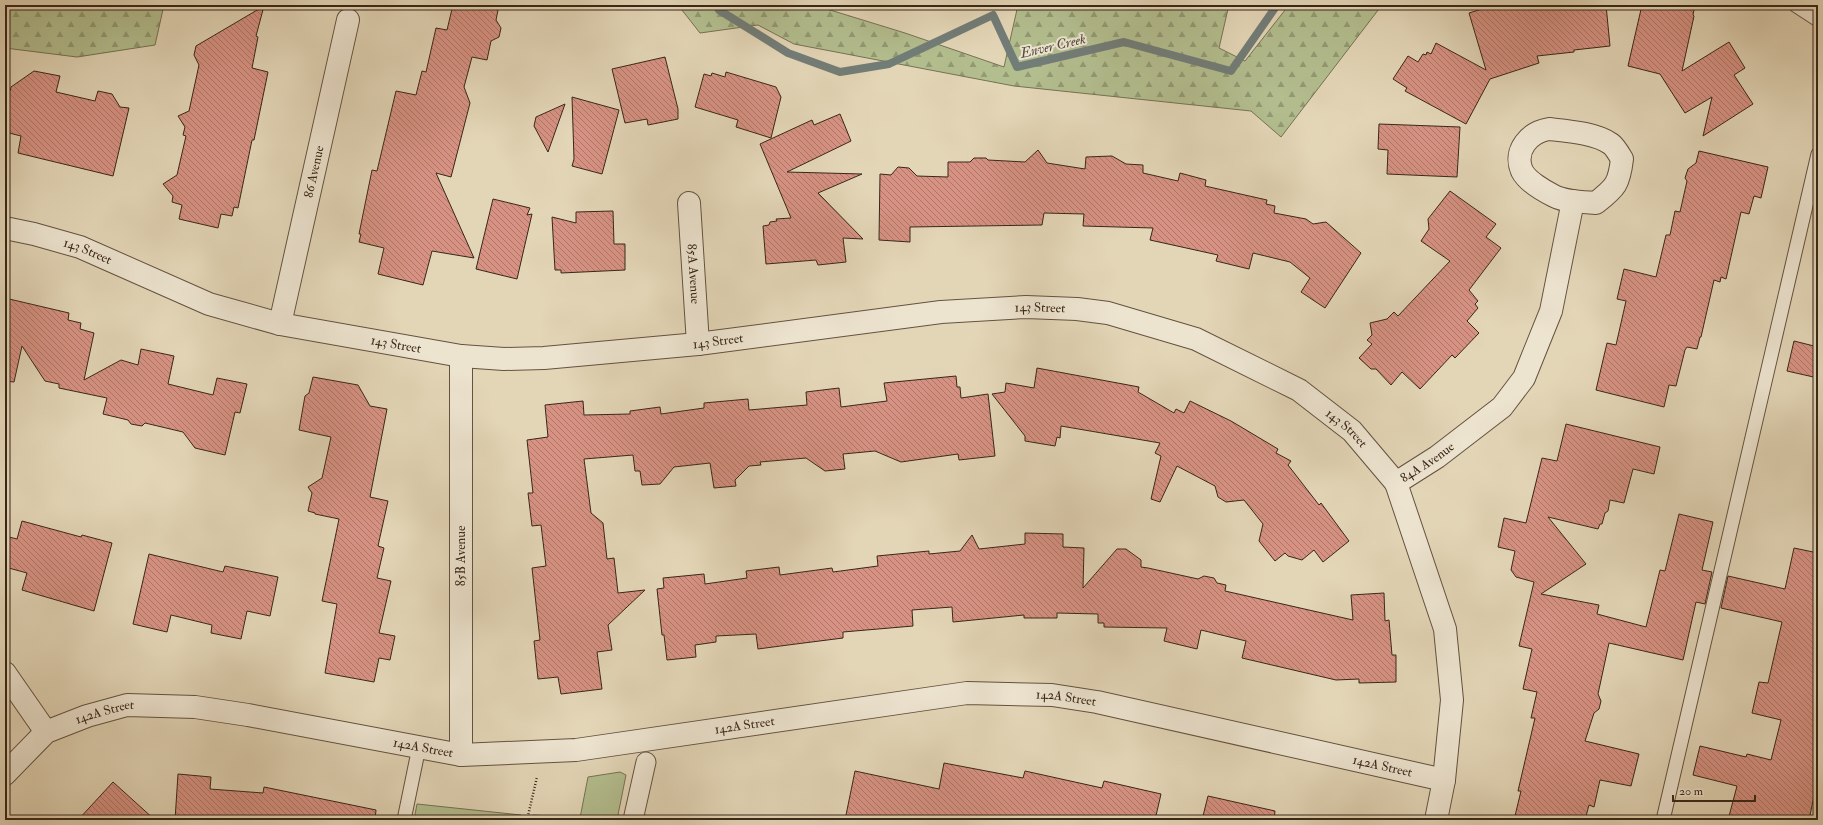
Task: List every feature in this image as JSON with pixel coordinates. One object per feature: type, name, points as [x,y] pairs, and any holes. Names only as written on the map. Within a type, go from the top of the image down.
[{"type":"street","name":"86 Avenue","points":[[280,324],[348,20]]},
{"type":"street","points":[[1549,129],[1574,132],[1602,139],[1612,144],[1622,159],[1620,178],[1613,190],[1596,203],[1573,201],[1554,196],[1534,183],[1523,172],[1520,161],[1524,144],[1538,131],[1549,129]]},
{"type":"street","name":"84A Avenue","points":[[1436,820],[1444,780],[1452,700],[1445,628],[1396,483],[1437,457],[1502,407],[1524,378],[1551,312],[1573,201]]},
{"type":"street","name":"85A Avenue","points":[[689,203],[698,344]]},
{"type":"street","name":"143 Street","points":[[5,228],[34,234],[80,247],[209,304],[280,324],[461,356],[504,359],[544,358],[698,344],[941,312],[1026,307],[1077,309],[1108,313],[1196,340],[1300,390],[1352,431],[1396,483]]},
{"type":"street","name":"85B Avenue","points":[[461,356],[461,755]]},
{"type":"street","points":[[5,673],[46,732],[5,774]]},
{"type":"street","name":"142A Street","points":[[46,732],[87,716],[127,705],[163,705],[195,707],[248,715],[461,755],[576,750],[967,693],[1052,695],[1097,702],[1444,780]]},
{"type":"street","points":[[633,820],[646,762]]},
{"type":"lane","points":[[1795,5],[1818,20]]},
{"type":"lane","points":[[1663,820],[1818,154]]},
{"type":"lane","points":[[404,820],[419,747]]},
{"type":"path","points":[[526,820],[536,777]]},
{"type":"green space","points":[[5,5],[164,5],[155,45],[77,57],[5,48]]},
{"type":"green space","points":[[678,5],[814,5],[905,33],[1004,67],[1018,5],[1180,5],[1228,9],[1219,48],[1245,61],[1289,5],[1382,5],[1281,137],[1251,111],[1014,86],[794,44],[758,25],[700,33]]},
{"type":"green space","points":[[620,772],[626,775],[617,820],[532,820],[533,815],[580,818],[588,777]]},
{"type":"green space","points":[[417,804],[521,815],[520,820],[414,820]]},
{"type":"building","points":[[456,5],[499,5],[496,20],[501,28],[499,37],[491,41],[487,60],[472,57],[464,87],[470,103],[451,177],[436,173],[474,258],[432,251],[423,285],[378,274],[384,248],[359,242],[361,234],[359,234],[372,170],[377,171],[396,91],[416,95],[422,71],[426,72],[436,28],[447,30],[452,9],[455,10]]},
{"type":"building","points":[[1495,5],[1606,5],[1610,46],[1537,56],[1539,63],[1490,79],[1466,124],[1405,91],[1407,88],[1393,79],[1408,56],[1418,62],[1423,54],[1426,55],[1427,52],[1431,54],[1436,43],[1486,70],[1469,13]]},
{"type":"building","points":[[1642,5],[1695,5],[1682,71],[1729,42],[1745,68],[1734,75],[1753,104],[1703,136],[1712,97],[1685,113],[1660,74],[1628,66]]},
{"type":"building","points":[[264,6],[256,36],[258,37],[252,68],[268,72],[238,208],[234,207],[232,216],[221,214],[218,228],[179,219],[182,205],[172,202],[173,196],[163,184],[177,175],[186,136],[183,135],[185,127],[178,116],[189,111],[199,65],[194,55],[196,46]]},
{"type":"building","points":[[665,57],[678,109],[678,119],[648,125],[647,119],[625,123],[612,69]]},
{"type":"building","points":[[34,71],[60,76],[56,92],[95,101],[98,91],[112,94],[120,107],[129,108],[113,176],[18,153],[21,136],[5,132],[5,90],[10,91],[11,87]]},
{"type":"building","points":[[726,72],[776,87],[781,97],[771,138],[736,127],[738,120],[695,107],[704,74],[711,76],[712,73],[725,77]]},
{"type":"building","points":[[572,97],[619,110],[602,174],[572,166],[574,159]]},
{"type":"building","points":[[565,104],[548,152],[534,126],[536,117]]},
{"type":"building","points":[[840,114],[851,141],[787,172],[862,174],[818,193],[863,239],[843,238],[846,262],[818,265],[816,260],[766,264],[763,226],[769,225],[770,222],[777,221],[776,219],[791,218],[760,144],[812,120],[814,125]]},
{"type":"building","points":[[1379,124],[1460,127],[1457,177],[1387,174],[1388,150],[1378,149]]},
{"type":"building","points":[[1038,150],[1047,163],[1085,169],[1086,157],[1112,156],[1126,164],[1143,165],[1143,173],[1178,181],[1180,173],[1206,180],[1205,186],[1267,200],[1266,204],[1275,206],[1274,213],[1306,219],[1313,224],[1326,222],[1361,253],[1325,308],[1301,292],[1310,278],[1290,262],[1253,253],[1249,269],[1216,261],[1218,255],[1150,240],[1153,228],[1083,226],[1084,214],[1044,213],[1042,225],[910,227],[910,242],[879,240],[880,174],[891,175],[898,167],[909,168],[917,176],[948,177],[948,162],[970,162],[974,158],[986,158],[988,160],[1025,162]]},
{"type":"building","points":[[1699,151],[1768,167],[1761,198],[1754,196],[1749,214],[1741,212],[1726,279],[1721,277],[1720,282],[1714,280],[1697,349],[1687,347],[1685,350],[1676,386],[1669,385],[1664,407],[1596,390],[1607,343],[1616,345],[1626,301],[1617,299],[1624,269],[1656,277],[1666,235],[1670,235],[1675,211],[1680,212],[1687,181],[1685,178],[1688,169],[1696,163]]},
{"type":"building","points":[[1450,191],[1496,224],[1486,237],[1501,248],[1469,290],[1478,301],[1475,304],[1478,308],[1467,321],[1479,333],[1455,358],[1452,355],[1420,389],[1402,372],[1391,385],[1376,369],[1371,369],[1359,358],[1372,344],[1367,340],[1372,335],[1370,323],[1387,319],[1394,312],[1398,316],[1450,261],[1421,241],[1429,229],[1428,219]]},
{"type":"building","points":[[493,199],[530,208],[527,215],[532,214],[517,279],[476,269]]},
{"type":"building","points":[[613,211],[614,244],[625,244],[625,270],[561,273],[561,270],[555,270],[552,217],[576,223],[576,212]]},
{"type":"building","points":[[5,298],[69,313],[68,320],[81,323],[80,329],[94,333],[84,380],[121,360],[138,365],[141,349],[174,356],[168,384],[213,395],[217,378],[247,384],[240,413],[235,412],[225,455],[195,448],[183,432],[145,423],[142,426],[131,424],[128,420],[103,414],[107,398],[59,388],[59,384],[45,381],[22,346],[14,382],[5,381]]},
{"type":"building","points":[[1794,341],[1818,347],[1818,378],[1787,371]]},
{"type":"building","points":[[1037,368],[1139,387],[1138,392],[1174,413],[1176,409],[1184,413],[1190,401],[1231,421],[1278,449],[1276,453],[1291,461],[1288,465],[1319,505],[1321,503],[1349,541],[1323,562],[1314,550],[1302,560],[1288,556],[1285,553],[1275,561],[1259,541],[1263,524],[1244,500],[1226,502],[1218,497],[1215,486],[1177,466],[1160,502],[1151,499],[1161,456],[1155,453],[1160,443],[1061,426],[1060,438],[1057,437],[1055,446],[1025,441],[1025,436],[992,394],[1005,392],[1006,383],[1034,388]]},
{"type":"building","points":[[956,376],[957,387],[960,387],[961,398],[988,394],[995,456],[959,460],[958,454],[901,462],[875,451],[843,454],[845,469],[825,471],[806,458],[760,462],[761,465],[749,466],[735,480],[736,486],[714,488],[710,463],[674,467],[660,484],[642,485],[640,471],[635,471],[633,455],[584,459],[591,513],[603,523],[607,559],[614,558],[618,593],[645,590],[608,625],[612,650],[597,652],[602,689],[561,694],[558,677],[538,679],[534,641],[540,640],[532,568],[546,566],[541,525],[532,526],[528,493],[533,493],[527,440],[548,437],[545,405],[583,401],[584,415],[630,414],[630,411],[660,407],[661,414],[704,408],[704,403],[748,399],[749,410],[807,405],[806,392],[839,388],[841,407],[887,401],[884,383]]},
{"type":"building","points":[[313,377],[358,385],[370,406],[387,409],[370,497],[388,501],[378,546],[384,548],[377,578],[391,581],[379,633],[395,636],[390,660],[379,658],[374,682],[325,673],[337,604],[322,601],[339,519],[308,511],[312,493],[308,487],[322,478],[331,437],[299,430],[305,396],[309,393]]},
{"type":"building","points":[[1566,424],[1660,447],[1654,474],[1633,469],[1624,503],[1610,500],[1608,511],[1605,513],[1602,524],[1600,524],[1598,529],[1548,517],[1586,564],[1541,594],[1599,605],[1597,614],[1646,627],[1660,570],[1665,571],[1679,514],[1713,522],[1702,570],[1712,572],[1705,604],[1696,602],[1683,660],[1609,643],[1598,694],[1601,701],[1599,709],[1594,713],[1585,741],[1639,754],[1631,786],[1600,780],[1594,807],[1589,805],[1585,820],[1514,820],[1521,791],[1518,791],[1535,718],[1531,718],[1537,692],[1523,689],[1532,649],[1519,646],[1534,582],[1516,577],[1511,570],[1515,551],[1498,547],[1504,518],[1526,523],[1542,458],[1557,461]]},
{"type":"building","points":[[22,521],[81,537],[82,535],[112,543],[94,611],[22,590],[27,573],[5,567],[5,536],[17,539]]},
{"type":"building","points":[[1025,533],[1063,534],[1063,547],[1084,548],[1083,588],[1117,549],[1126,549],[1141,560],[1141,567],[1198,579],[1204,576],[1214,578],[1217,583],[1226,585],[1225,591],[1353,620],[1351,595],[1384,593],[1385,621],[1389,620],[1392,655],[1396,655],[1396,682],[1359,683],[1359,679],[1336,680],[1242,658],[1246,641],[1201,630],[1197,649],[1164,641],[1167,628],[1104,627],[1104,623],[1098,623],[1098,614],[1057,613],[1057,618],[1024,618],[1024,615],[953,622],[952,607],[912,610],[913,626],[843,632],[843,638],[758,649],[756,634],[716,636],[716,642],[695,645],[696,657],[667,660],[664,635],[662,635],[657,589],[664,588],[663,578],[704,574],[705,584],[747,578],[746,571],[779,567],[780,575],[832,568],[833,572],[878,566],[877,556],[929,551],[929,554],[960,551],[972,535],[979,549],[1025,544]]},
{"type":"building","points":[[1794,548],[1818,553],[1818,797],[1814,796],[1809,820],[1728,820],[1737,786],[1693,775],[1700,746],[1746,757],[1747,754],[1771,760],[1781,720],[1752,713],[1759,682],[1768,683],[1782,622],[1721,608],[1728,576],[1785,589]]},
{"type":"building","points":[[149,554],[223,572],[225,566],[278,577],[270,616],[247,611],[241,639],[211,633],[212,625],[171,615],[167,632],[133,624]]},
{"type":"building","points":[[944,763],[1023,778],[1025,771],[1102,788],[1104,781],[1161,794],[1155,820],[845,820],[855,771],[939,789]]},
{"type":"building","points":[[178,774],[211,777],[210,789],[263,793],[264,787],[376,810],[375,820],[175,820]]},
{"type":"building","points":[[113,782],[155,820],[78,820]]},
{"type":"building","points":[[1208,796],[1275,811],[1274,820],[1202,820]]},
{"type":"waterway","name":"Enver Creek","points":[[717,5],[719,10],[788,53],[840,72],[889,64],[993,15],[1017,67],[1124,42],[1231,71],[1277,5]]}]
